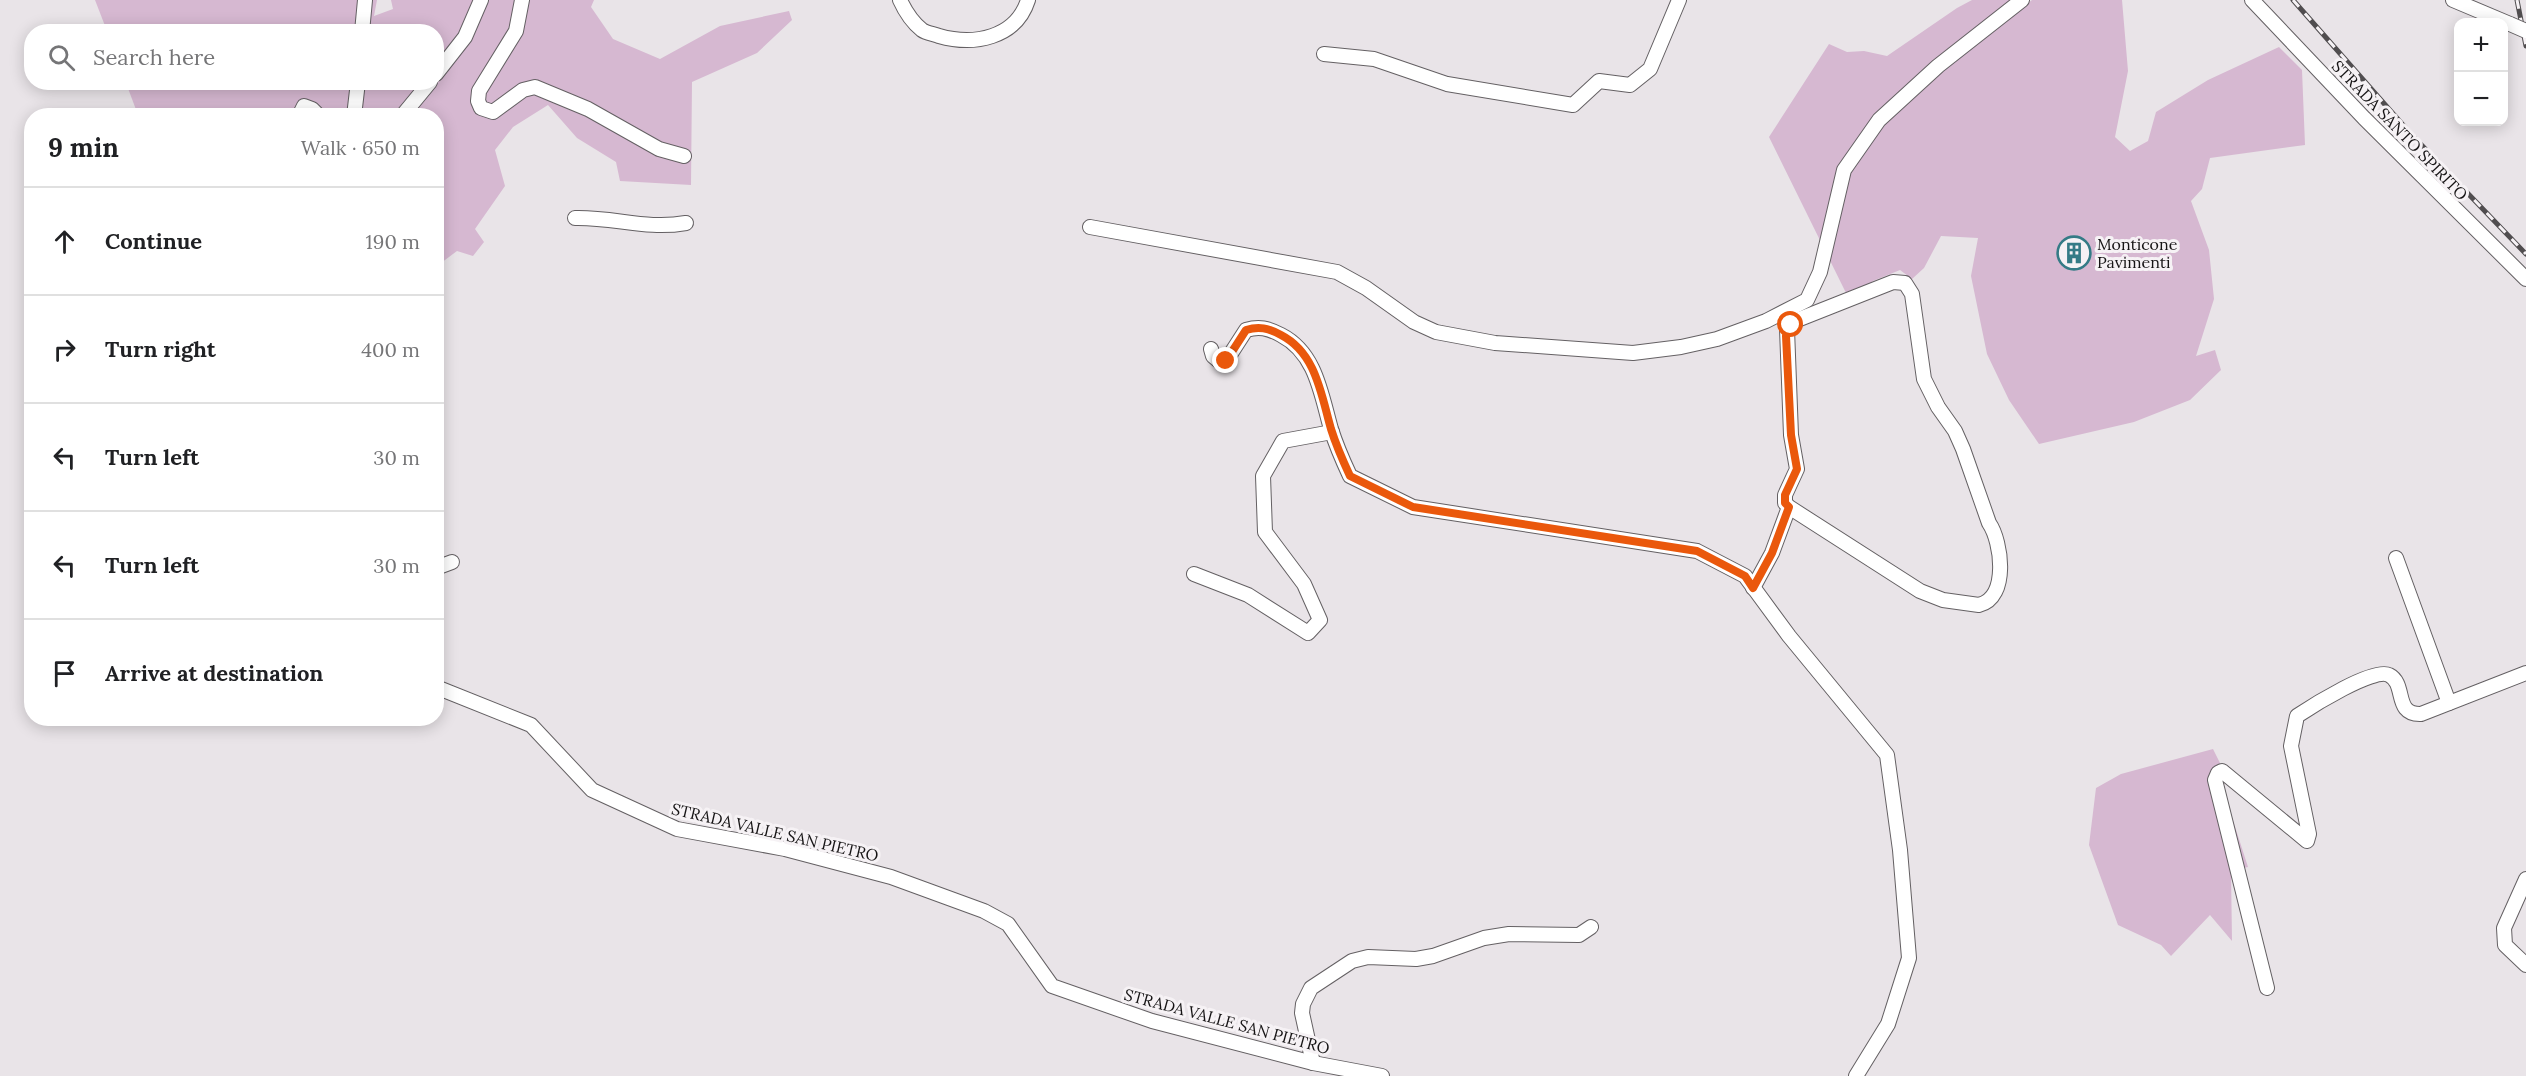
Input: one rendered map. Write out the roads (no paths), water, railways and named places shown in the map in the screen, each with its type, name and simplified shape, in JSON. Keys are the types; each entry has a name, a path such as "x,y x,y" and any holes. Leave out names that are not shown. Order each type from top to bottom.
{"street":[{"path":"363,24 365,0"},
{"path":"444,64 465,37 481,0"},
{"path":"522,0 516,31 479,92 478,101 481,108 493,112 523,90 535,87 588,109 659,149 684,156"},
{"path":"900,0 906,12 923,32 950,39 977,40 998,35 1012,27 1024,11 1028,0"},
{"path":"1324,54 1374,59 1447,84 1573,105 1599,81 1630,85 1650,69 1679,0"},
{"path":"1089,227 1337,272 1366,288 1414,322 1450,336 1495,343 1633,353 1680,347 1717,339 1768,320 1807,300 1820,272 1844,170 1879,120 1938,66 2022,0"},
{"name":"STRADA SANTO SPIRITO","path":"2253,0 2364,118 2484,240 2526,279"},
{"path":"2453,0 2486,7 2510,24 2526,31"},
{"path":"355,108 357,90"},
{"path":"409,108 423,90"},
{"path":"575,218 606,219 650,227 686,224"},
{"path":"1898,281 1908,285 1915,307 1924,379 1963,448 1989,523 1995,533 2000,563 1997,588 1990,600 1979,605 1931,596 1860,554 1789,507 1785,503 1785,495 1797,469 1791,435 1786,334 1788,326 1882,286 1898,281"},
{"path":"1768,320 1775,329 1786,334"},
{"path":"1211,350 1213,356 1219,361 1226,361 1232,354 1239,337 1246,330 1256,327 1265,328 1291,340 1305,354 1314,371 1332,432 1350,476 1413,507 1697,551 1745,576 1789,636 1887,755 1900,850 1909,958 1888,1024 1856,1076"},
{"path":"1194,574 1248,595 1308,633 1320,620 1304,584 1265,532 1263,476 1283,441 1332,432"},
{"path":"1753,588 1772,553 1789,507"},
{"path":"2396,558 2449,704"},
{"path":"444,565 452,562"},
{"path":"2267,988 2215,780 2218,773 2222,771 2307,841 2309,834 2291,746 2297,716 2335,692 2381,673 2390,675 2395,681 2406,710 2412,714 2421,714 2526,673"},
{"name":"STRADA VALLE SAN PIETRO","path":"444,690 531,725 592,790 677,829 785,849 828,860 891,877 984,911 1008,924 1052,987 1152,1021 1313,1063 1382,1076"},
{"path":"2526,879 2504,928 2505,945 2526,965"},
{"path":"1313,1063 1302,1013 1303,1004 1311,988 1352,961 1368,957 1416,959 1448,952 1484,938 1509,934 1579,935 1591,927"}],"railway":[{"path":"2293,0 2410,133 2526,254"},
{"path":"2517,0 2526,46"}],"place":[{"name":"Monticone Pavimenti","path":"2074,253"}]}
